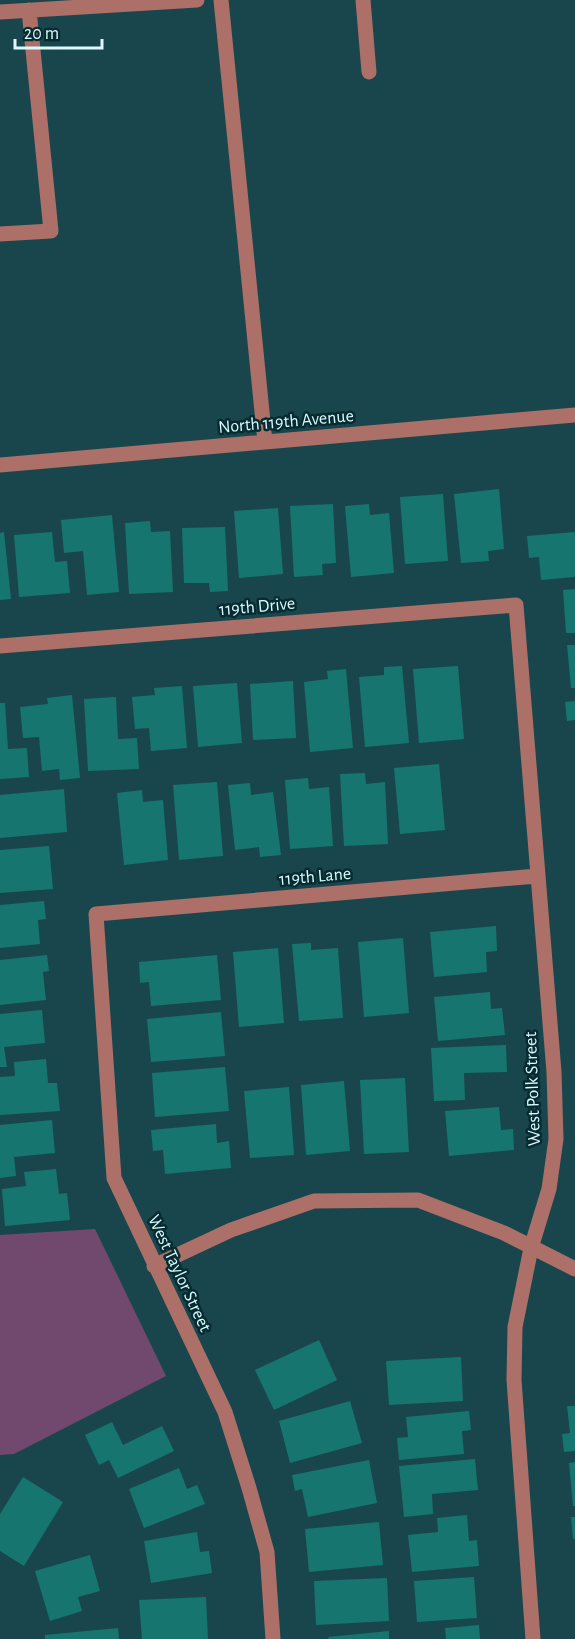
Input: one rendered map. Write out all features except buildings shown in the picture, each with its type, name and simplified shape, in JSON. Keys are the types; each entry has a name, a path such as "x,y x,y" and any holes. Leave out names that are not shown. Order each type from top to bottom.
{"street":[{"path":"0,12 87,3 197,0"},
{"path":"220,0 265,442"},
{"path":"363,0 369,72"},
{"path":"0,234 51,231 29,10"},
{"name":"North 119th Avenue","path":"0,465 575,415"},
{"name":"119th Drive","path":"0,646 516,605"},
{"name":"West Polk Street","path":"516,605 554,1072 556,1139 549,1189 531,1248 515,1327 514,1380 533,1639"},
{"name":"119th Lane","path":"96,914 537,876"},
{"name":"West Taylor Street","path":"96,914 114,1178 229,1423 267,1552 273,1639"},
{"path":"154,1266 231,1230 314,1201 418,1200 504,1233 575,1269"}],"shaded area":[{"path":"95,1229 166,1376 14,1454 0,1455 0,1235"}]}
